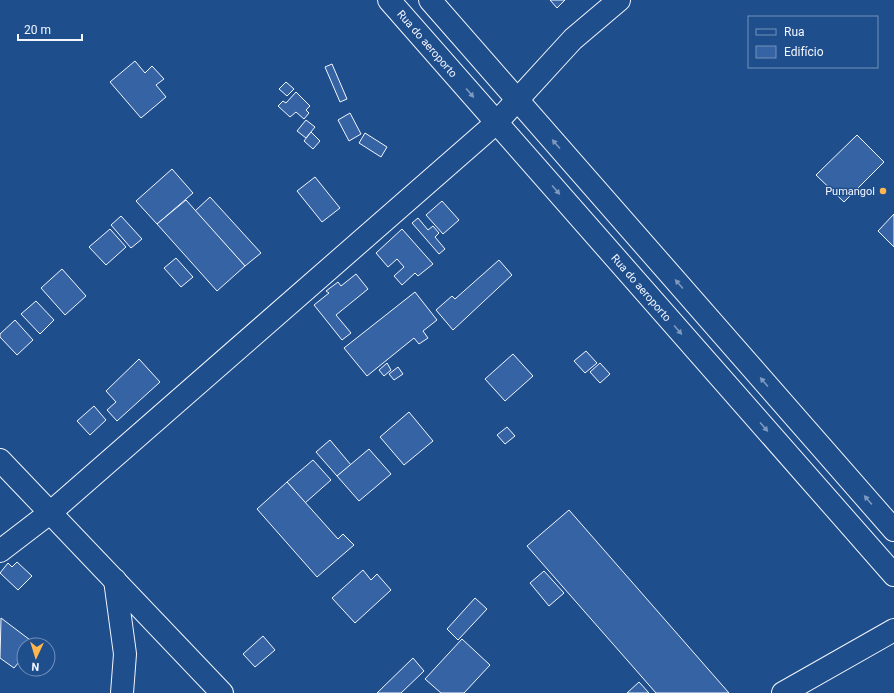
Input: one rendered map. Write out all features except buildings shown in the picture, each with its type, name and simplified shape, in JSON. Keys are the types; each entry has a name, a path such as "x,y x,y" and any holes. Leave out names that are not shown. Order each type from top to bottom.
{"main road":[{"name":"Rua do aeroporto","path":"389,0 894,575"},
{"path":"430,0 894,530"},
{"path":"0,551 51,512 496,122 572,39 619,0"},
{"path":"0,460 222,693"},
{"path":"115,580 125,654 122,693"},
{"path":"784,693 894,630"}],"place":[{"name":"Pumangol","path":"883,191"}]}
